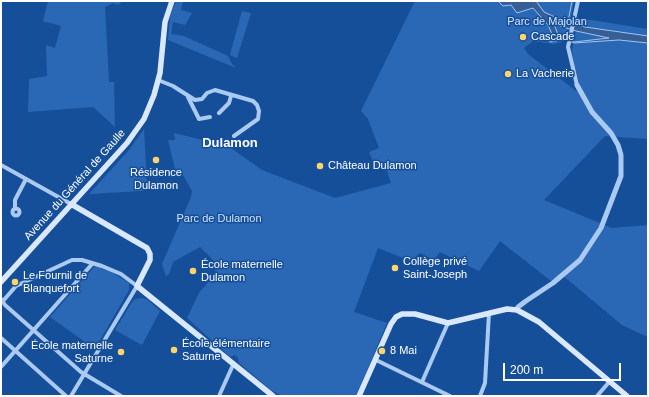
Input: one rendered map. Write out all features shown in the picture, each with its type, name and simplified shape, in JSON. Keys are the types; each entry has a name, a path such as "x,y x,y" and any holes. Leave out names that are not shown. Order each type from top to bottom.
{"main road":[{"name":"Avenue du Général de Gaulle","path":"1,282 132,137 145,116 158,80 165,22 172,1"},
{"path":"71,204 147,248 150,252 150,260 137,286 274,396"},
{"path":"359,396 391,324 396,317 402,314 415,314 448,324 489,313 507,310 517,310 539,322 627,396"}],"street":[{"path":"517,310 518,307 526,301 554,283 580,260 601,228 621,176 622,160 618,145 611,133 592,112 577,85 571,66 569,41 578,1"},
{"path":"158,80 173,86 195,100 202,99 207,93 215,90 231,96 253,101 259,110 258,119 234,136"},
{"path":"187,94 199,119 210,117"},
{"path":"219,113 229,103 231,96"},
{"path":"1,165 71,204"},
{"path":"15,209 15,200 26,179"},
{"path":"71,396 84,374 137,286 113,270 93,263 72,260 62,263 16,286 2,300 5,305 33,331 84,374 122,396"},
{"path":"1,367 93,263"},
{"path":"480,396 485,383 485,360 489,313"},
{"path":"422,382 448,324"},
{"path":"1,338 66,396"},
{"path":"376,360 450,396"},
{"path":"219,396 233,364"},
{"path":"597,396 610,381"},
{"path":"617,396 619,389"}],"green space":[{"path":"48,1 123,1 118,5 113,3 105,7 109,82 114,82 115,127 93,107 28,112 29,79 47,76 46,45 55,48 61,26 43,21"},
{"path":"176,1 183,1 181,10 192,13 185,25 173,22 171,34 184,36 228,56 236,68 168,40 170,17"},
{"path":"415,1 574,1 567,36 562,42 554,44 533,41 524,48 528,54 576,91 580,86 572,51 578,18 648,29 648,139 605,136 544,200 612,228 648,225 648,337 622,325 561,274 551,281 500,241 479,271 440,252 434,260 420,253 411,261 378,248 354,312 387,323 356,396 282,396 271,390 239,363 238,358 235,355 230,357 187,318 199,293 215,274 216,263 200,247 173,262 169,274 166,276 162,264 191,197 192,191 183,175 175,169 168,140 175,140 174,133 228,146 262,170 335,198 391,183 384,162 375,166 369,152 379,148 368,119 361,111"},
{"path":"242,11 251,13 237,58 230,55"},
{"path":"144,129 147,186 145,190 89,194 129,150"},
{"path":"95,266 110,271 129,283 129,290 95,349 50,317"},
{"path":"142,298 148,300 160,311 142,345 115,330 132,302 135,299"}],"shaded area":[{"path":"498,1 536,1 544,12 555,17 585,27 648,36 648,43 619,40 574,43 564,39 551,42 541,36 541,34 551,36 552,34 548,25 533,8 517,13 511,5 503,6","holes":["554,24 576,31 609,38 574,42 565,37 559,37"]}],"waterway":[{"path":"568,22 572,1"}],"place":[{"name":"Cascade","path":"523,37"},
{"name":"La Vacherie","path":"508,74"},
{"name":"Résidence Dulamon","path":"156,160"},
{"name":"Château Dulamon","path":"320,166"},
{"name":"Collège privé Saint-Joseph","path":"395,268"},
{"name":"École maternelle Dulamon","path":"193,271"},
{"name":"Le Fournil de Blanquefort","path":"15,282"},
{"name":"École élémentaire Saturne","path":"174,350"},
{"name":"8 Mai","path":"382,351"},
{"name":"École maternelle Saturne","path":"121,352"}],"district":[{"name":"Dulamon","path":"230,143"}],"park label":[{"name":"Parc de Majolan","path":"547,22"},
{"name":"Parc de Dulamon","path":"219,219"}]}
